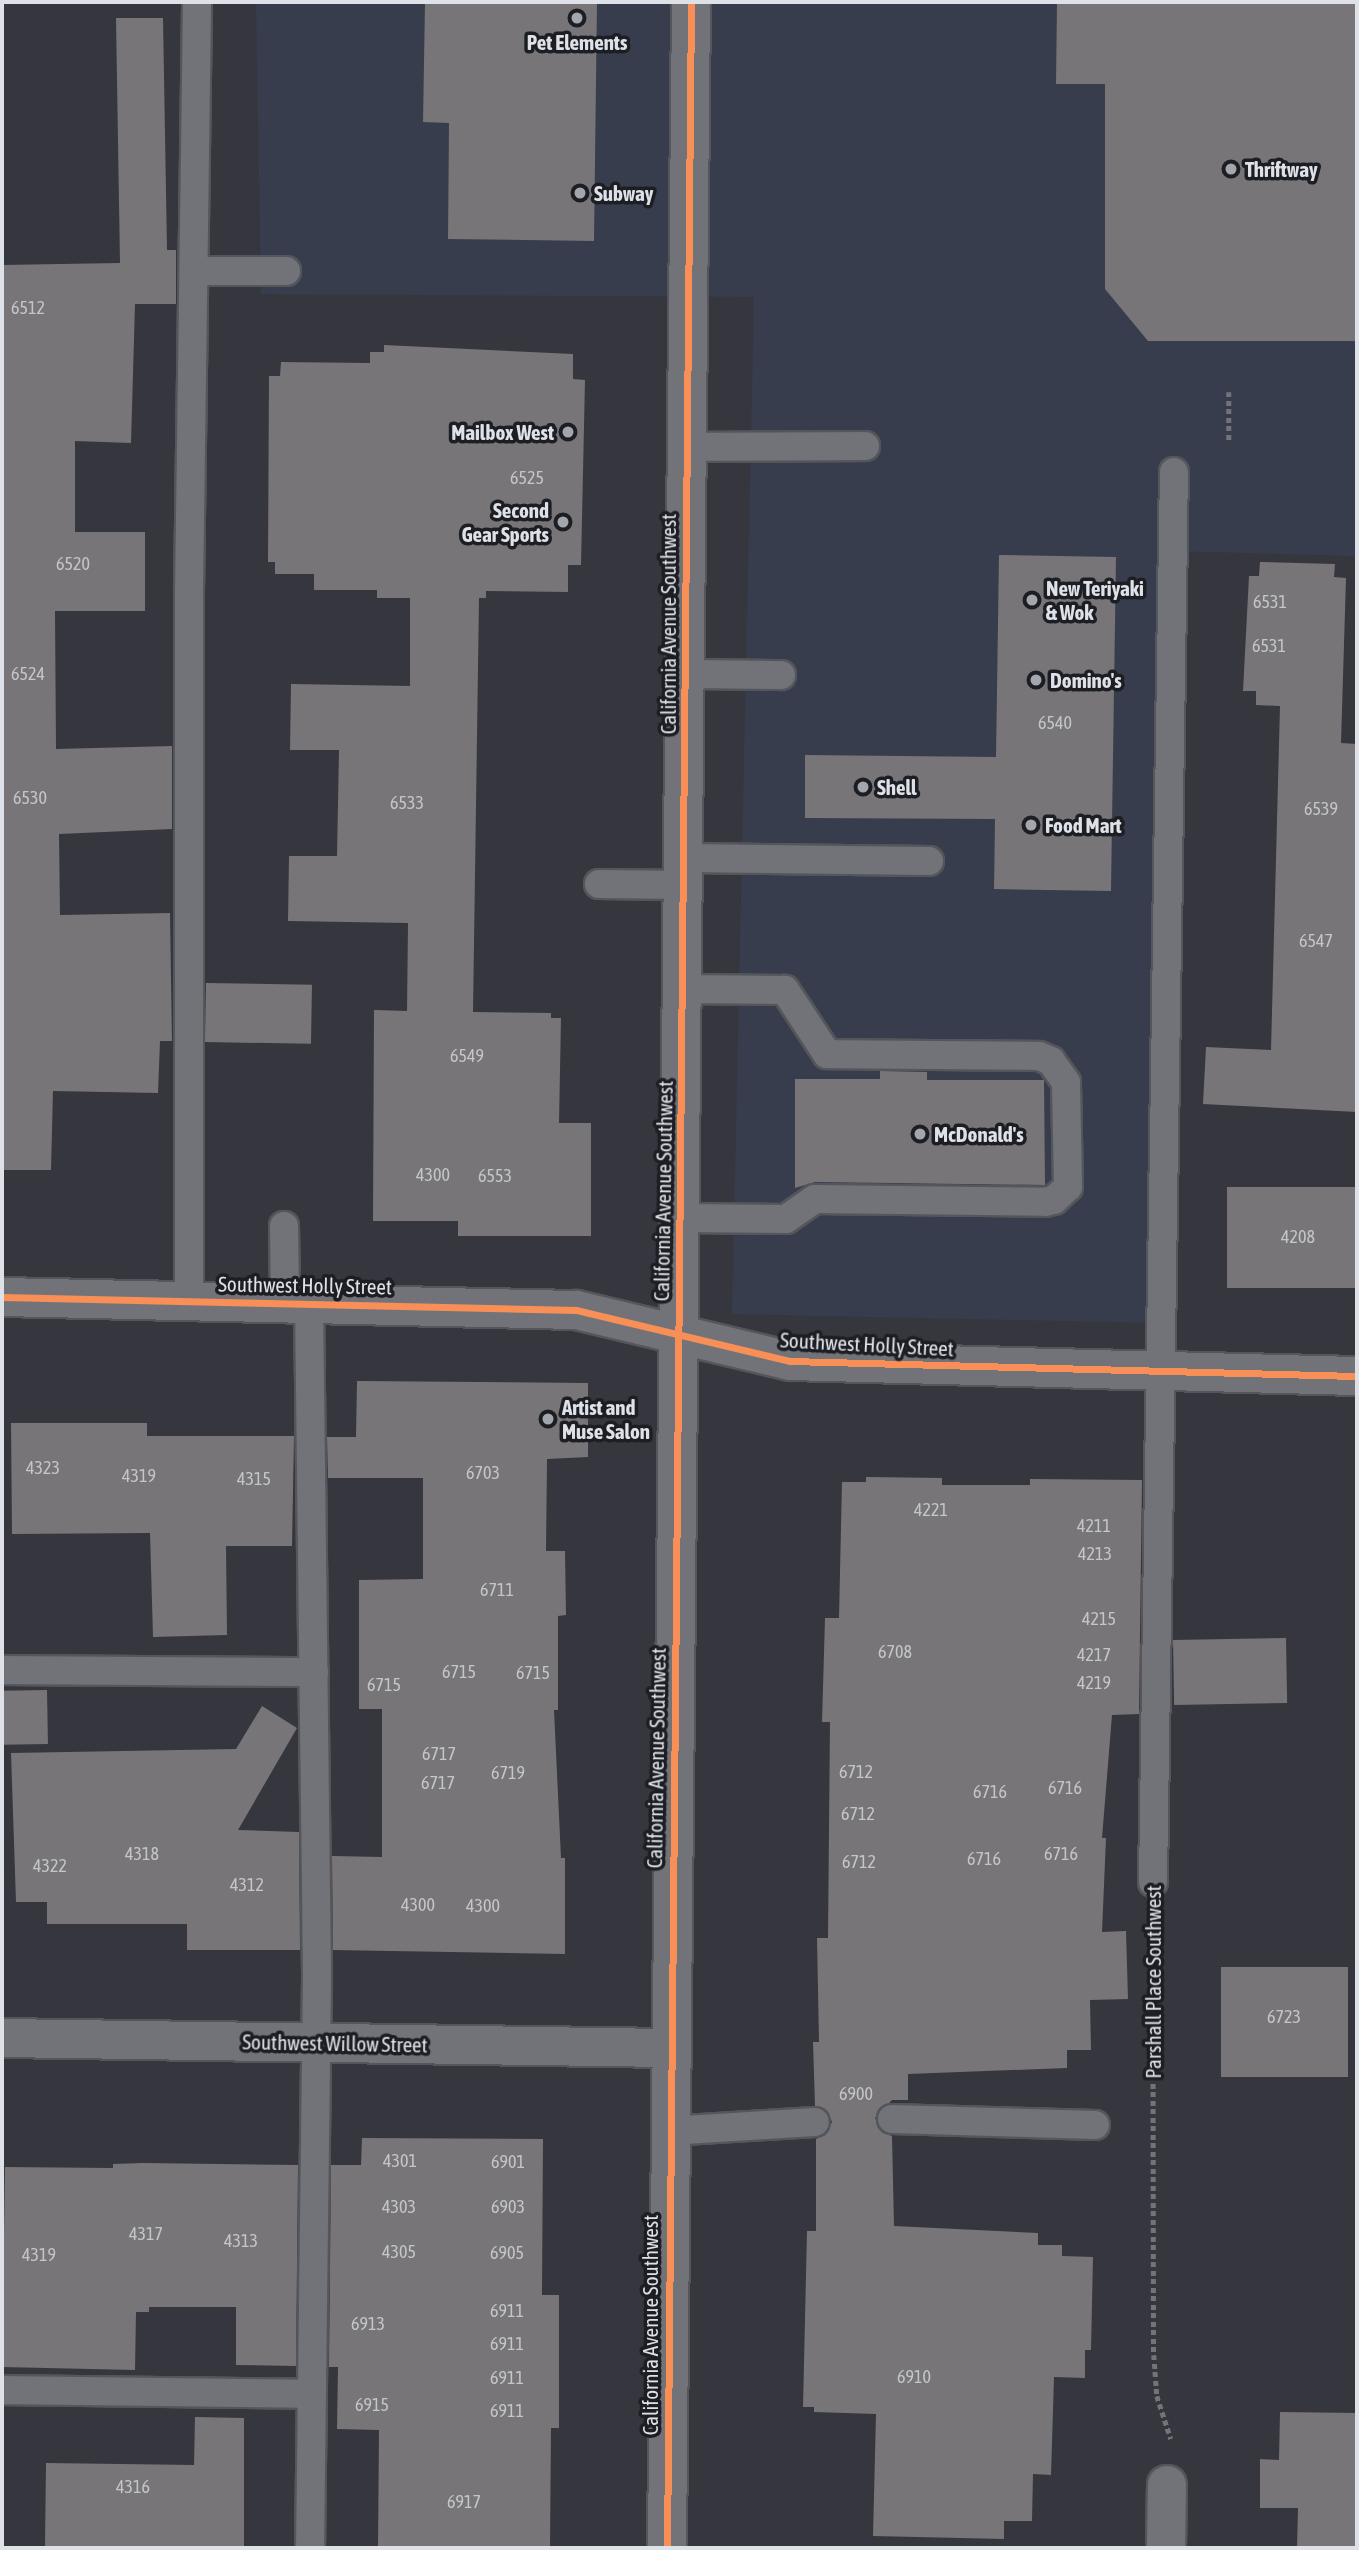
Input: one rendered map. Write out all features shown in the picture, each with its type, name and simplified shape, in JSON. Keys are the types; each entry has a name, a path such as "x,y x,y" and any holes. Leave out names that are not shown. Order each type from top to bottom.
{"main road":[{"name":"California Avenue Southwest","path":"667,2548 668,2131 681,1218 691,2"},
{"name":"Southwest Holly Street","path":"2,1297 297,1301 576,1310 790,1362 1357,1376"},
{"name":"Southwest Willow Street","path":"2,2038 669,2048"},
{"path":"1166,2548 1170,2468"}],"lane":[{"path":"189,1300 188,593 197,271 197,2"},
{"path":"197,271 286,271"},
{"path":"687,447 865,446"},
{"name":"Parshall Place Southwest","path":"1153,1882 1174,472"},
{"path":"685,674 781,675"},
{"path":"599,884 684,872 929,861"},
{"path":"681,1218 786,1219 815,1199 1045,1202 1054,1200 1068,1186 1066,1082 1051,1061 1039,1056 827,1054 785,990 683,989"},
{"path":"284,1226 297,1301 314,1672 317,2042 310,2548"},
{"path":"2,1670 314,1672"},
{"path":"892,2119 1096,2125"},
{"path":"668,2131 816,2122"},
{"path":"2,2390 313,2394"}],"path":[{"path":"1228,392 1228,440"}],"shaded area":[{"path":"256,2 1357,2 1357,556 1173,551 1164,1323 732,1314 754,297 261,294"}],"building":[{"path":"425,2 597,2 594,241 448,239 449,123 423,122"},
{"name":"Thriftway","path":"1057,2 1357,2 1357,341 1148,341 1105,289 1105,84 1056,84"},
{"path":"116,18 163,18 167,250 176,250 176,304 135,304 131,443 75,441 75,532 145,532 145,611 55,611 56,749 172,746 172,829 59,834 60,915 170,913 172,1041 160,1041 158,1093 53,1091 51,1170 2,1170 2,265 120,263"},
{"path":"384,345 573,354 573,379 585,380 581,565 568,565 568,592 486,591 486,598 479,598 473,1012 551,1013 551,1018 561,1018 559,1123 591,1123 591,1236 458,1236 458,1221 373,1221 374,1010 407,1011 408,923 288,921 289,856 337,856 339,750 290,750 291,684 410,686 410,598 377,598 377,590 314,590 314,574 275,574 275,562 268,562 269,376 280,376 281,362 370,363 370,352 384,352"},
{"path":"999,555 1116,557 1111,891 994,889 995,819 805,818 805,755 996,757"},
{"path":"1260,562 1335,564 1334,577 1346,578 1341,743 1357,744 1357,1112 1203,1104 1206,1047 1271,1050 1280,706 1256,705 1256,691 1243,691 1249,576 1259,576"},
{"path":"206,983 312,985 311,1044 205,1042"},
{"name":"McDonald's","path":"880,1071 927,1072 927,1080 1044,1080 1045,1185 815,1182 795,1188 795,1079 880,1079"},
{"path":"1227,1187 1357,1187 1357,1288 1227,1288"},
{"path":"357,1381 588,1383 588,1457 547,1459 546,1551 565,1551 566,1615 558,1616 558,1710 554,1710 561,1858 565,1858 565,1954 333,1950 332,1856 382,1857 382,1709 359,1709 359,1580 423,1579 423,1478 328,1478 327,1437 356,1437"},
{"path":"11,1423 147,1423 147,1436 294,1436 292,1546 226,1546 227,1635 153,1637 150,1533 12,1534"},
{"path":"866,1477 942,1478 942,1485 1030,1485 1030,1479 1142,1480 1139,1714 1112,1715 1102,1838 1106,1838 1102,1932 1126,1931 1128,1999 1090,2000 1091,2050 1067,2050 1067,2068 908,2074 908,2100 892,2100 875,2118 883,2133 892,2136 894,2226 1038,2233 1038,2245 1062,2245 1062,2256 1093,2257 1091,2350 1085,2350 1085,2378 1054,2377 1051,2475 1033,2474 1032,2521 1004,2521 1004,2539 873,2536 876,2414 814,2412 814,2407 803,2407 807,2231 816,2231 816,2139 825,2135 832,2122 828,2112 815,2106 813,2042 819,2042 817,1938 828,1938 830,1722 822,1722 825,1618 839,1618 842,1482 866,1482"},
{"path":"1286,1638 1287,1703 1174,1705 1173,1640"},
{"path":"47,1690 48,1744 3,1745 2,1691"},
{"path":"262,1706 297,1728 238,1830 299,1832 300,1950 187,1950 187,1924 47,1924 47,1902 16,1902 11,1753 236,1749"},
{"path":"1221,1967 1348,1967 1348,2077 1221,2077"},
{"path":"362,2138 543,2139 542,2295 559,2295 559,2428 551,2428 550,2548 378,2548 379,2430 337,2429 338,2367 329,2367 331,2165 361,2165"},
{"path":"113,2164 298,2165 296,2366 236,2365 236,2307 149,2307 149,2312 136,2312 135,2370 2,2367 5,2167 113,2168"},
{"path":"1280,2412 1357,2413 1357,2548 1297,2548 1298,2508 1260,2508 1260,2459 1279,2460"},
{"path":"195,2417 244,2418 244,2548 45,2548 46,2463 194,2465"}],"cycle path":[{"path":"667,2548 691,2"},
{"path":"2,1297 576,1310 790,1361 1357,1376"}],"place":[{"name":"Pet Elements","path":"577,18"},
{"name":"Thriftway","path":"1231,169"},
{"name":"Subway","path":"580,193"},
{"name":"Mailbox West","path":"568,432"},
{"name":"Second Gear Sports","path":"563,522"},
{"name":"New Teriyaki & Wok","path":"1032,600"},
{"name":"Domino's","path":"1036,680"},
{"name":"Shell","path":"863,787"},
{"name":"Food Mart","path":"1031,825"},
{"name":"McDonald's","path":"920,1134"},
{"name":"Artist and Muse Salon","path":"548,1419"}]}
